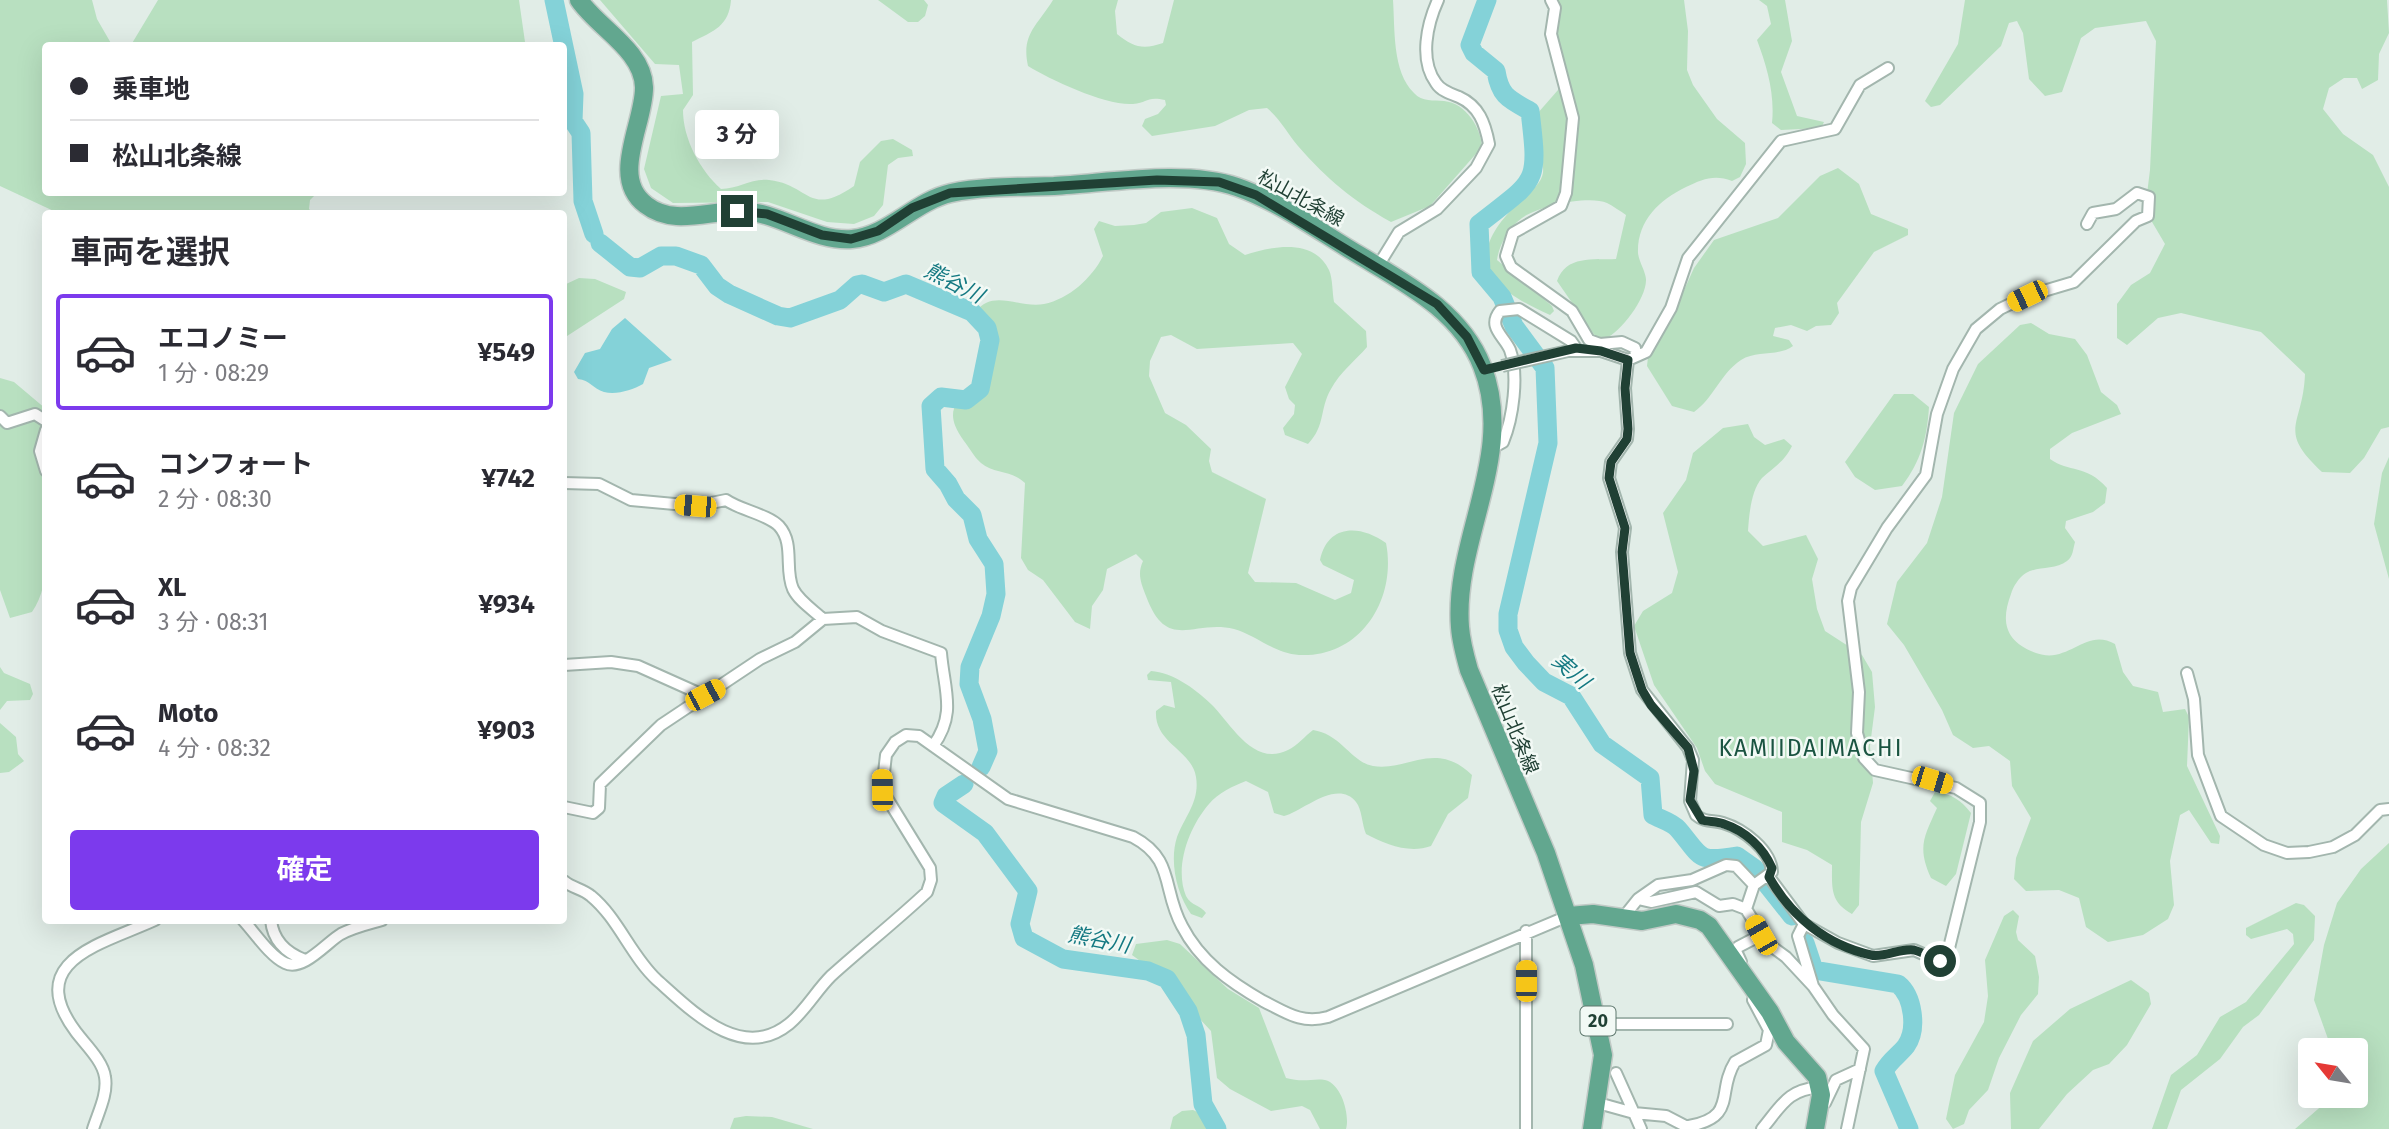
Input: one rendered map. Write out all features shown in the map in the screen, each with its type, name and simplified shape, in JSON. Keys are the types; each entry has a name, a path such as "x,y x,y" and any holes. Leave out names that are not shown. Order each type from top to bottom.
{"main road":[{"name":"松山北条線","path":"579,0 628,51 643,75 644,101 629,173 632,185 643,204 666,215 752,212 782,218 822,235 851,239 878,231 912,208 950,193 1188,179 1219,182 1256,195 1378,267 1437,304 1467,337 1484,370 1491,396 1492,448 1462,583 1459,625 1469,670 1546,853 1584,965 1603,1055 1598,1103 1592,1129"},
{"path":"1568,916 1592,914 1642,921 1676,914 1700,920 1737,965 1786,1042 1816,1077 1820,1087 1815,1129"}],"street":[{"path":"1378,267 1399,232 1437,209 1476,168 1489,144 1482,118 1475,107 1436,85 1431,72 1426,44 1438,0"},
{"path":"1551,0 1555,8 1551,34 1573,118 1566,193 1561,206 1513,233 1506,256 1511,267 1573,311 1590,340 1600,344 1622,342 1635,348 1625,388 1627,439 1611,462 1609,478 1625,528 1622,552 1630,653 1642,690 1651,705 1688,748 1694,771 1690,800 1696,816 1710,822 1722,823 1753,841 1766,854 1772,868 1746,909"},
{"path":"1484,370 1572,349 1601,351 1632,358 1646,352 1671,308 1688,258 1781,141 1835,129 1860,85 1888,68"},
{"path":"1622,919 1638,899 1658,885 1692,880 1726,865 1736,866 1762,881 1801,927 1873,956 1914,950 1940,961 1949,948 1980,822 1980,803 1944,784 1903,778 1875,770 1864,758 1857,733 1859,692 1848,601 1851,588 1887,528 1926,475 1941,403 1953,369 1976,329 2000,310 2018,301 2074,282 2136,221 2148,216 2149,197 2137,193 2116,209 2093,214 2087,224"},
{"path":"1492,448 1503,442 1512,403 1510,350 1494,321 1500,311 1512,308 1530,314 1572,341 1572,349"},
{"path":"0,416 7,423 35,414 42,418"},
{"path":"567,483 599,484 631,500 695,506 726,500 738,509 778,525 787,543 792,586 798,597 823,620"},
{"path":"567,808 593,813 598,808 600,785 661,725 760,659 796,642 823,620 857,617 881,631 941,653 949,706 947,722 933,746"},
{"path":"567,665 611,662 638,666 705,695"},
{"path":"2187,673 2194,699 2198,755 2221,816 2264,845 2287,853 2309,852 2333,846 2355,835 2380,810 2389,809"},
{"path":"567,884 593,897 655,978 705,1020 740,1038 757,1038 773,1032 788,1024 830,977 927,892 932,880 930,869 882,790 886,755 895,742 906,735 919,736 1008,799 1133,837 1147,845 1162,861 1182,927 1205,959 1248,992 1299,1020 1313,1021 1338,1013 1526,931 1568,916"},
{"path":"1638,899 1651,902 1696,892 1720,906 1733,904 1746,909 1761,935 1813,986 1833,1015 1864,1049 1847,1129"},
{"path":"93,1129 106,1090 105,1075 63,1014 57,988 60,976 73,958 146,924"},
{"path":"247,924 286,964 305,960 340,934 370,924"},
{"path":"271,924 272,935 290,954 305,960"},
{"path":"1801,927 1813,986"},
{"path":"1526,931 1526,1129"},
{"path":"1737,965 1742,963 1736,951 1738,947 1761,935"},
{"path":"1598,1103 1666,1116 1690,1128 1713,1119 1721,1112 1735,1062 1766,1045 1769,1039 1769,1030 1748,989 1748,981"},
{"path":"1598,1024 1727,1024"},
{"path":"1819,1108 1826,1102 1836,1080 1860,1069"},
{"path":"1616,1073 1641,1129"},
{"path":"1762,1129 1791,1094 1799,1089 1820,1087"}],"green space":[{"path":"0,0 92,0 97,19 110,42 42,42 42,196 314,196 310,200 310,210 52,210 0,186"},
{"path":"158,0 519,0 524,42 133,42"},
{"path":"600,0 731,0 724,22 692,42 693,95 683,110 689,143 706,173 721,189 769,180 793,187 817,199 827,199 854,186 860,162 881,141 893,139 912,150 913,156 898,158 888,165 883,205 874,216 854,224 827,222 768,202 673,203 651,188 644,169 661,96 683,94 679,65 655,64"},
{"path":"878,0 924,0 928,5 925,16 918,22 908,22"},
{"path":"1053,0 1118,0 1115,11 1117,34 1128,42 1144,47 1163,43 1174,0 1393,0 1398,62 1407,84 1421,98 1452,103 1465,111 1479,132 1482,147 1430,206 1391,222 1364,206 1330,179 1267,108 1249,110 1215,126 1152,136 1142,126 1145,119 1158,114 1166,105 1165,100 1150,99 1133,104 1108,101 1064,85 1028,66 1026,55 1029,38"},
{"path":"1555,0 1684,0 1688,31 1687,70 1693,85 1717,119 1745,143 1746,164 1740,177 1732,181 1709,178 1676,192 1659,205 1646,221 1641,231 1638,253 1646,279 1645,287 1638,304 1625,322 1605,339 1595,336 1557,281 1561,273 1574,263 1616,259 1626,215 1607,203 1576,201 1540,209 1517,222 1505,237 1497,260 1552,306 1554,311 1550,315 1510,293 1497,282 1489,269 1487,255 1491,239 1501,222 1537,185 1543,173 1537,114 1558,90 1562,63 1555,34"},
{"path":"1759,0 1785,0 1792,41 1781,72 1797,116 1824,122 1821,128 1781,130 1772,123 1769,81 1757,40 1771,24 1767,6"},
{"path":"1965,0 2387,0 2389,33 2379,54 2378,80 2362,89 2357,78 2344,78 2329,88 2323,109 2343,134 2373,155 2389,187 2389,427 2381,429 2364,458 2350,473 2322,472 2300,446 2296,427 2305,374 2261,332 2181,313 2158,318 2127,345 2117,338 2117,304 2131,285 2150,273 2165,244 2145,210 2150,170 2156,41 2146,21 2095,28 2081,38 2062,92 2045,96 2029,79 2023,33 2017,21 2009,23 2001,46 1940,105 1931,107 1925,101 1958,44"},
{"path":"1838,168 1859,184 1871,214 1908,229 1908,235 1874,252 1837,303 1839,313 1831,325 1816,326 1807,331 1791,325 1775,328 1773,336 1789,340 1793,346 1741,360 1694,412 1672,406 1647,366 1648,357 1676,308 1694,268 1714,240 1778,218 1820,176"},
{"path":"1192,208 1217,218 1229,244 1245,255 1279,247 1292,247 1313,253 1329,270 1334,302 1366,331 1367,347 1335,383 1327,397 1318,430 1308,444 1285,435 1283,428 1294,414 1295,405 1289,399 1285,387 1302,354 1293,343 1197,349 1171,335 1161,337 1150,361 1149,376 1165,413 1186,425 1211,449 1209,461 1212,472 1266,499 1248,573 1255,582 1296,583 1335,600 1351,593 1354,580 1323,565 1320,560 1330,539 1347,531 1356,531 1386,543 1386,585 1380,604 1370,621 1357,636 1340,647 1321,653 1290,654 1234,629 1172,629 1163,624 1154,613 1141,583 1143,561 1136,554 1107,569 1103,590 1092,606 1090,629 1075,622 1043,580 1028,570 1021,558 1025,483 981,463 955,426 955,406 984,372 989,359 988,341 976,312 983,305 998,300 1044,304 1071,292 1086,280 1103,256 1094,229 1099,221 1115,226 1134,225 1146,223 1161,212"},
{"path":"579,278 595,279 626,292 624,299 567,336 567,284"},
{"path":"2031,323 2049,334 2075,339 2087,355 2101,392 2117,405 2121,414 2072,433 2050,449 2050,459 2099,480 2107,488 2105,503 2093,512 2066,521 2065,528 2075,542 2069,559 2057,566 2031,571 2019,580 2013,588 2008,604 2008,630 2018,643 2026,648 2048,655 2068,651 2095,640 2115,644 2123,672 2133,686 2158,692 2163,712 2185,709 2189,717 2187,766 2220,836 2219,844 2211,843 2189,810 2180,815 2170,861 2174,905 2168,919 2143,935 2108,942 2086,927 2079,898 2059,890 2026,891 2014,879 2016,858 2031,818 2012,786 2010,761 1989,746 1973,748 1953,735 1942,710 1904,645 1887,624 1897,582 1927,543 1942,497 1954,413 1978,364 2020,325"},
{"path":"0,378 14,382 42,406 42,591 32,612 10,618 0,590"},
{"path":"1894,394 1913,394 1929,407 1927,429 1922,449 1902,486 1875,490 1855,477 1845,462"},
{"path":"1748,424 1754,437 1765,445 1784,439 1792,446 1782,460 1758,483 1751,503 1748,531 1763,546 1806,535 1818,559 1812,579 1817,609 1825,631 1862,655 1872,672 1875,707 1870,746 1873,783 1861,822 1859,905 1852,914 1836,899 1832,865 1807,850 1782,842 1782,812 1715,784 1705,771 1697,748 1654,685 1634,626 1643,611 1672,593 1678,572 1663,513 1686,480 1693,453 1723,428"},
{"path":"2389,457 2389,579 2374,524 2382,473"},
{"path":"0,667 4,673 30,684 33,694 30,700 7,701 0,710"},
{"path":"1151,671 1175,678 1190,687 1211,704 1244,740 1264,753 1275,754 1288,750 1313,730 1331,737 1358,759 1373,766 1385,767 1421,759 1446,759 1472,775 1468,798 1448,814 1431,846 1414,849 1389,844 1366,834 1358,805 1348,796 1339,793 1320,798 1284,816 1274,813 1268,792 1246,781 1241,783 1213,800 1195,824 1185,848 1182,873 1186,896 1206,913 1202,918 1191,914 1178,887 1174,857 1177,837 1196,794 1196,777 1188,760 1167,739 1157,722 1156,711 1164,705 1175,708 1171,682 1148,680 1147,675"},
{"path":"0,723 16,737 18,754 24,761 9,772 0,773"},
{"path":"1935,792 1956,798 1971,813 1956,874 1946,886 1931,878 1923,850 1937,808 1930,801"},
{"path":"2389,843 2389,1129 2295,1129 2319,1108 2368,1108 2368,1038 2328,1038 2314,1000 2324,945 2337,903 2361,869"},
{"path":"2296,903 2304,905 2315,916 2314,940 2259,1015 2243,1027 2220,1059 2181,1090 2167,1129 2152,1129 2171,1075 2197,1055 2220,1017 2246,1002 2294,944 2293,934 2287,929 2251,939 2246,935 2246,928"},
{"path":"2013,910 2019,916 2016,932 2018,940 2035,956 2039,977 2038,994 2021,1015 1999,1058 1988,1090 1969,1110 1964,1124 1953,1129 1946,1119 1955,1075 1984,1022 1988,996 1985,960 2004,916"},
{"path":"1167,940 1180,944 1228,989 1259,1008 1286,1078 1325,1080 1336,1088 1346,1109 1346,1129 1320,1129 1310,1110 1302,1106 1271,1111 1230,1089 1217,1078 1211,1031 1158,974 1132,955 1136,944"},
{"path":"2131,980 2149,993 2151,1004 2127,1045 2109,1064 2093,1070 2067,1094 2039,1129 2011,1129 2010,1093 2033,1041 2070,1009"},
{"path":"1193,1110 1206,1116 1214,1129 1170,1129 1173,1117 1182,1111"},
{"path":"772,1117 813,1129 730,1129 734,1118"}],"water":[{"path":"625,318 672,360 649,368 643,384 624,391 604,392 578,379 574,372 585,353 600,349 612,329"}],"waterway":[{"name":"熊谷川","path":"554,0 563,42"},
{"name":"実川","path":"1487,0 1470,45 1474,53 1496,71 1506,96 1530,111 1534,154 1530,178 1523,188 1479,224 1481,272 1502,297 1514,326 1545,368 1548,443 1508,614 1508,630 1514,647 1526,663 1544,682 1571,696 1602,744 1650,778 1653,815 1675,827 1701,856 1714,859 1737,856 1754,868 1792,916"},
{"name":"熊谷川","path":"567,61 574,94 573,121 581,133 583,201 594,234"},
{"name":"熊谷川","path":"600,243 630,267 640,268 661,256 676,256 701,265 717,286 729,294 778,316 790,318 840,300 857,285 862,284 884,292 906,284 972,312 987,328 990,340 980,389 966,400 941,397 931,406 935,469 956,499 972,515 978,539 994,564 996,594 991,616 970,667 969,684 982,719 988,751 981,767"},
{"name":"熊谷川","path":"964,784 946,796 943,803 985,833 1028,891 1020,924 1024,938 1063,959 1148,971 1167,979 1188,1011 1196,1035 1203,1104 1217,1129"},
{"name":"実川","path":"1805,943 1814,970 1898,984 1907,996 1913,1022 1910,1039 1884,1071 1909,1129"}],"district":[{"name":"KAMIIDAIMACHI","path":"1811,748"}],"route":[{"path":"737,211 767,214 822,235 851,239 878,231 912,208 950,193 1157,180 1219,182 1256,195 1437,304 1467,337 1484,370 1576,348 1601,351 1628,360 1625,388 1627,439 1611,462 1609,478 1613,499 1622,515 1625,528 1622,552 1628,600 1630,653 1642,690 1651,705 1688,748 1693,760 1690,800 1696,816 1702,820 1722,823 1753,841 1766,854 1772,868 1769,877 1804,924 1839,943 1873,956 1914,950 1940,961"}]}
